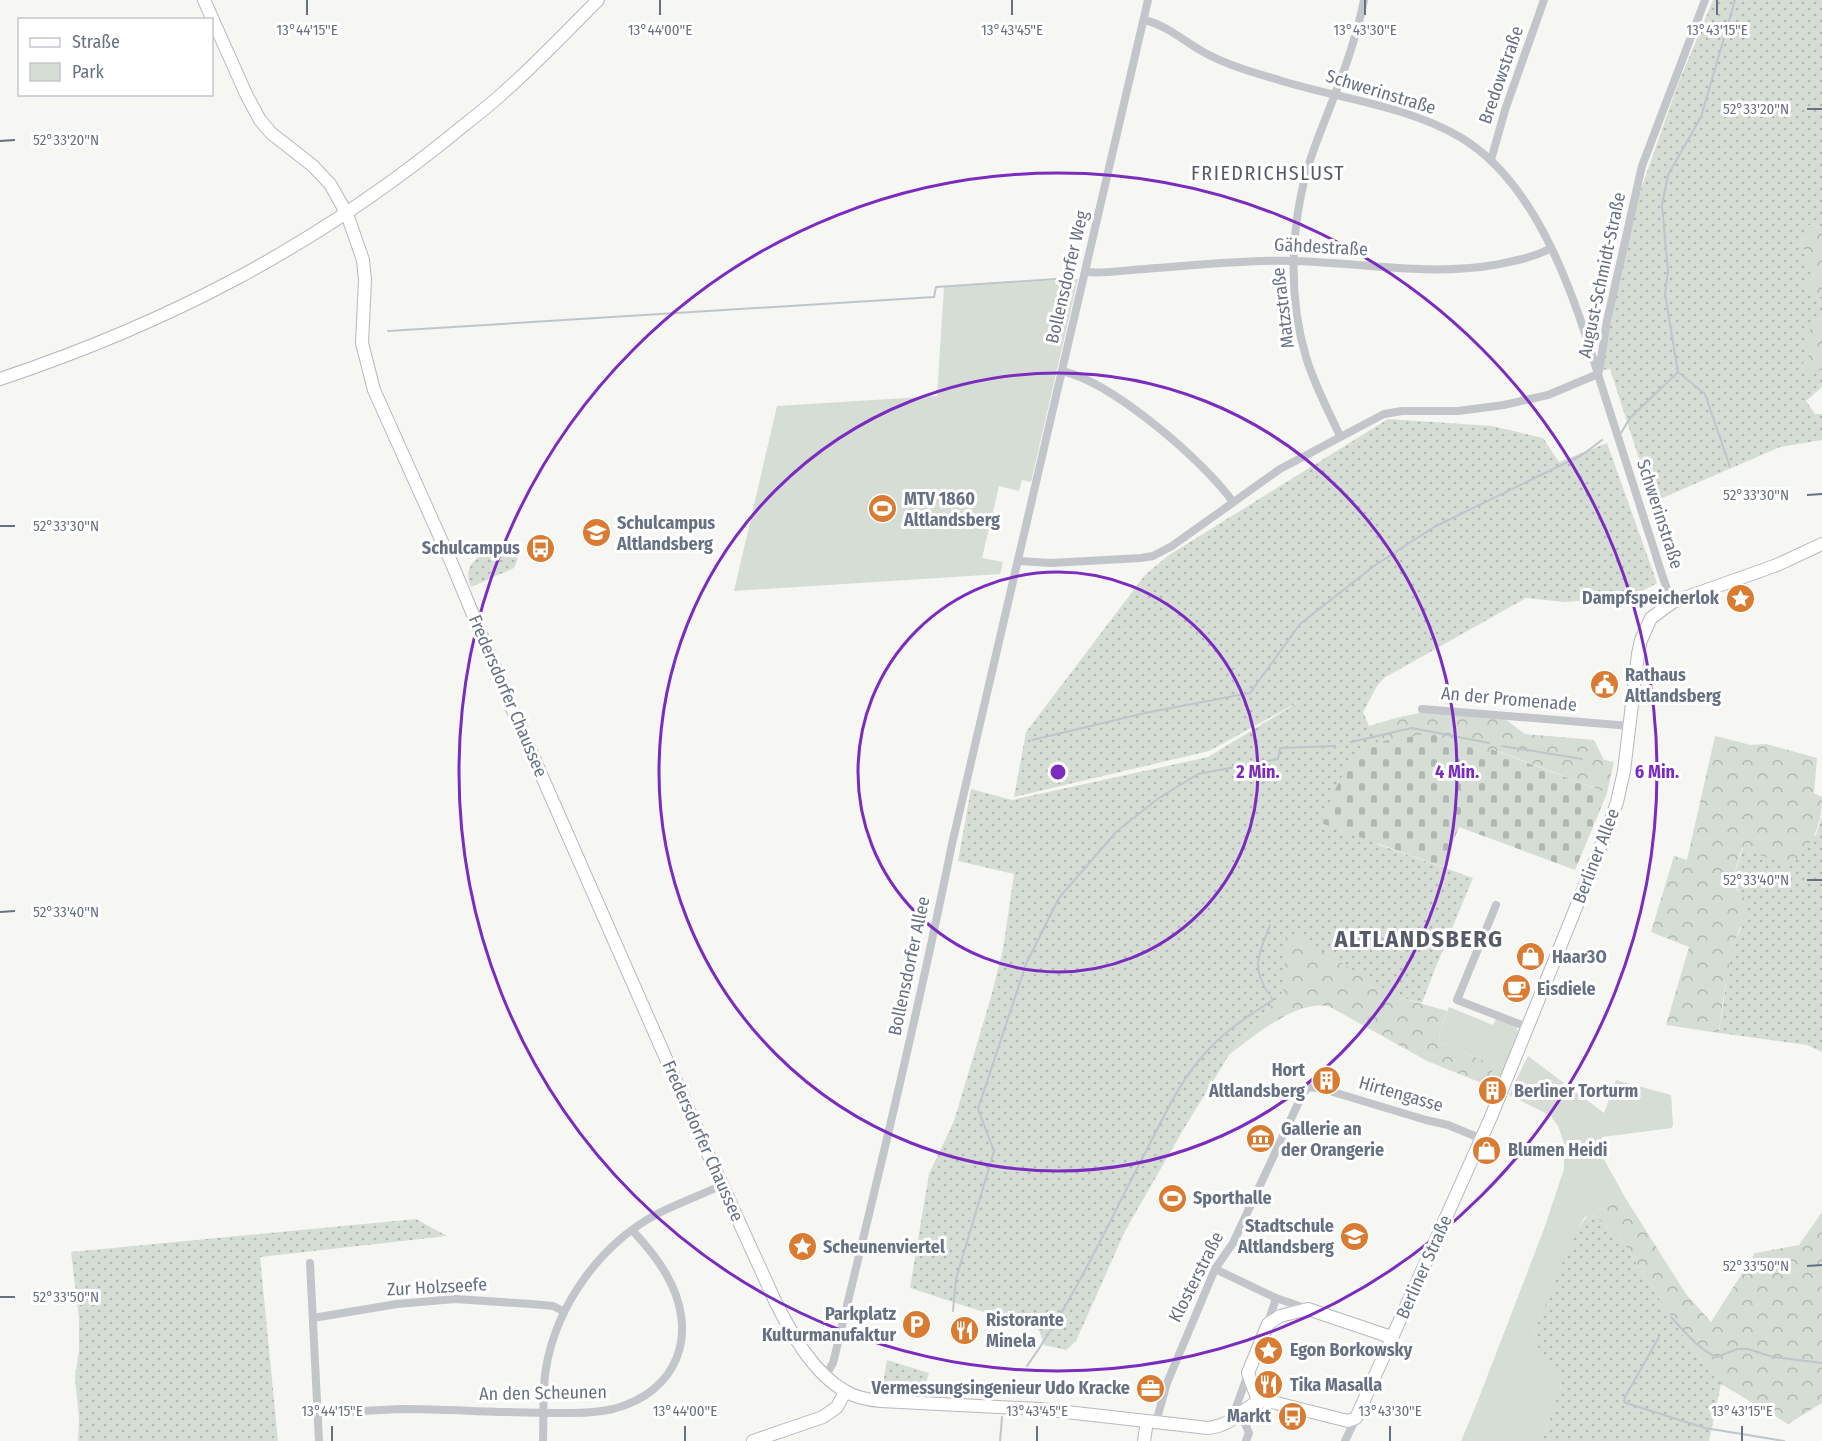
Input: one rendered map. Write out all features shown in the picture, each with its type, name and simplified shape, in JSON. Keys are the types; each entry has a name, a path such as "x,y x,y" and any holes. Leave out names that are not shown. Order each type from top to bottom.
{"main road":[{"name":"Fredersdorfer Chaussee","path":"204,0 212,18"},
{"path":"0,379 53,361 180,309 250,272 347,214 425,157 504,93 598,0"},
{"name":"Fredersdorfer Chaussee","path":"213,20 260,120 271,133 313,166 330,184 347,214 363,260 365,280 362,344 372,385 722,1185 789,1327 804,1350 845,1392"},
{"name":"Berliner Allee","path":"1502,1092 1614,810 1624,771 1638,654 1641,640 1652,618 1673,602 1777,565 1822,544"},
{"name":"Berliner Straße","path":"1356,1418 1502,1092"},
{"path":"1258,1401 1248,1373 1268,1324 1280,1316 1308,1309 1391,1337"},
{"path":"753,1441 823,1417 837,1407 845,1392 857,1397 881,1401 1022,1408 1209,1428 1230,1422 1258,1401 1268,1401 1348,1421 1356,1418"},
{"path":"1144,1441 1151,1422"}],"street":[{"name":"Bollensdorfer Weg","path":"1019,561 1148,0"},
{"name":"Matzstraße","path":"1340,436 1306,357 1297,311 1294,260 1296,225 1303,188 1315,147 1337,95 1364,0"},
{"name":"Bredowstraße","path":"1491,160 1505,110 1544,0"},
{"name":"August-Schmidt-Straße","path":"1019,561 1051,563 1153,556 1172,546 1280,469 1340,436 1391,412 1458,411 1504,405 1548,394 1598,374 1607,321 1642,166 1705,0"},
{"name":"Schwerinstraße","path":"1144,20 1156,23 1208,55 1242,68 1430,123 1460,138 1491,160 1526,205 1551,248 1582,320 1673,602"},
{"name":"Gähdestraße","path":"1086,272 1294,260 1395,269 1447,270 1514,261 1538,255 1551,248"},
{"path":"1062,371 1082,376 1157,427 1212,476 1233,502"},
{"name":"Bollensdorfer Allee","path":"826,1375 833,1363 876,1187 933,942 952,844 1019,561"},
{"name":"An der Promenade","path":"1422,709 1630,726"},
{"path":"1496,905 1457,1000 1527,1027"},
{"name":"Hirtengasse","path":"1309,1088 1324,1089 1448,1125 1482,1139"},
{"name":"Klosterstraße","path":"1151,1422 1215,1269 1230,1248 1303,1093 1309,1088"},
{"path":"543,1441 546,1366 563,1311 588,1273 633,1231 659,1214 722,1185"},
{"name":"An den Scheunen","path":"318,1413 402,1409 598,1411 622,1406 654,1390 666,1378 674,1365 681,1343 682,1327 672,1285 660,1264 633,1231"},
{"path":"310,1263 319,1441"},
{"path":"1215,1269 1276,1298 1308,1309"},
{"path":"1268,1324 1276,1298"},
{"name":"Zur Holzseefe","path":"313,1318 397,1304 455,1299 553,1306 563,1311"},
{"path":"1230,1422 1248,1373"},
{"path":"1241,1414 1249,1432 1246,1441"},
{"name":"Berliner Straße","path":"1345,1441 1356,1418"}],"green space":[{"path":"1713,0 1822,0 1822,227 1806,225 1808,236 1800,242 1806,254 1806,261 1813,271 1815,295 1822,297 1822,318 1812,326 1818,371 1822,370 1822,387 1806,401 1815,414 1822,414 1822,440 1780,447 1653,502 1610,369 1601,370 1634,209 1678,84"},
{"path":"1806,225 1822,227 1822,297 1805,292 1804,286 1814,278 1813,271 1805,261 1806,254 1800,242 1808,236 1804,232"},
{"path":"1078,279 1031,482 1022,480 1019,491 999,486 982,558 1003,562 1000,574 734,591 777,406 937,396 944,287"},
{"path":"1822,318 1822,370 1806,374 1800,367 1809,355 1803,342 1812,326"},
{"path":"1388,419 1492,426 1543,438 1559,462 1607,443 1657,583 1633,596 1565,602 1526,598 1384,678 1377,686 1363,712 1380,743 1358,752 1377,844 1473,878 1422,1003 1398,997 1283,992 1229,1055 1183,1130 1125,1231 1076,1341 1066,1350 1044,1345 1039,1330 910,1288 929,1174 954,1121 991,997 1003,949 1014,874 958,861 971,789 1012,800 1208,757 1302,700 1209,751 1014,797 1026,732 1145,575 1169,555"},
{"path":"490,551 508,553 518,558 514,568 471,587 468,574 471,565"},
{"path":"1424,712 1505,719 1525,734 1594,740 1604,760 1614,762 1607,793 1506,754 1491,749 1489,754 1435,735 1422,735 1380,743 1369,726"},
{"path":"1435,735 1489,754 1491,749 1607,793 1575,870 1459,827 1443,867 1321,823 1343,775 1359,752 1380,742"},
{"path":"1715,736 1751,745 1766,744 1817,758 1814,793 1822,797 1822,807 1815,834 1806,849 1792,864 1783,864 1742,848 1732,881 1733,886 1746,900 1746,907 1728,970 1719,1033 1666,1025 1689,947 1651,932 1674,856 1687,860"},
{"path":"1822,816 1822,1052 1807,1045 1719,1033 1728,968 1733,946 1741,928 1739,891 1733,886 1732,881 1743,848 1758,853 1816,835"},
{"path":"1286,930 1398,997 1447,1011 1440,1030 1439,1042 1494,1065 1489,1086 1427,1061 1332,1008 1320,1006 1306,1007 1278,1020 1229,1055 1283,992"},
{"path":"1449,1007 1493,1025 1496,1019 1516,1027 1518,1031 1497,1090 1489,1086 1494,1065 1439,1042 1440,1030"},
{"path":"1528,1056 1604,1113 1616,1080 1671,1095 1673,1124 1672,1128 1602,1137 1601,1154 1626,1199 1584,1218 1566,1254 1532,1338 1557,1373 1561,1386 1542,1441 1461,1441 1544,1229 1564,1169 1564,1143 1558,1126 1551,1116 1509,1095"},
{"path":"1626,1199 1686,1294 1711,1322 1755,1253 1799,1245 1822,1212 1822,1403 1788,1424 1721,1384 1693,1351 1619,1236 1591,1213"},
{"path":"1591,1213 1619,1236 1693,1351 1721,1384 1709,1441 1542,1441 1561,1386 1532,1338 1575,1234"},
{"path":"416,1219 447,1236 260,1257 278,1441 78,1441 79,1419 75,1377 79,1349 79,1318 71,1252"},
{"path":"887,1360 929,1373 923,1392 882,1389"}],"waterway":[{"path":"1730,467 1705,394 1678,372 1665,294 1668,271 1662,205 1668,175 1701,117 1735,0"},
{"path":"388,331 934,297 936,287 1072,278"},
{"path":"1621,433 1630,418 1678,372"},
{"path":"1032,740 1145,713 1250,693 1300,624 1374,566 1434,527 1582,455 1602,440"},
{"path":"1734,488 1736,498"},
{"path":"1351,742 1412,728 1489,743"},
{"path":"953,1311 956,1279 994,1151 978,1109 1026,964 1059,898 1117,831 1159,798 1198,774 1278,759 1280,748 1335,746"},
{"path":"1502,746 1582,759"},
{"path":"1268,993 1258,967 1260,951 1270,925"},
{"path":"1027,1366 1075,1289 1180,1086 1198,1061 1215,1043 1273,1000 1271,997"},
{"path":"1671,1317 1698,1345 1717,1357 1737,1349 1748,1349 1773,1357 1822,1363"},
{"path":"1659,1337 1625,1397 1626,1403 1705,1428 1784,1441"},
{"path":"1003,1393 1012,1378"},
{"path":"1000,1441 1002,1417"}],"place":[{"name":"MTV 1860 Altlandsberg","path":"883,509"},
{"name":"Schulcampus Altlandsberg","path":"596,533"},
{"name":"Schulcampus","path":"541,548"},
{"name":"Dampfspeicherlok","path":"1740,598"},
{"name":"Rathaus Altlandsberg","path":"1604,685"},
{"name":"Haar3O","path":"1531,957"},
{"name":"Eisdiele","path":"1516,989"},
{"name":"Hort Altlandsberg","path":"1326,1080"},
{"name":"Berliner Torturm","path":"1493,1091"},
{"name":"Gallerie an der Orangerie","path":"1260,1139"},
{"name":"Blumen Heidi","path":"1487,1150"},
{"name":"Sporthalle","path":"1172,1198"},
{"name":"Stadtschule Altlandsberg","path":"1355,1236"},
{"name":"Scheunenviertel","path":"802,1247"},
{"name":"Parkplatz Kulturmanufaktur","path":"917,1324"},
{"name":"Ristorante Minela","path":"965,1330"},
{"name":"Egon Borkowsky","path":"1269,1350"},
{"name":"Tika Masalla","path":"1269,1385"},
{"name":"Vermessungsingenieur Udo Kracke","path":"1151,1388"},
{"name":"Markt","path":"1292,1416"}],"district":[{"name":"FRIEDRICHSLUST","path":"1268,173"},
{"name":"ALTLANDSBERG","path":"1419,939"}]}
